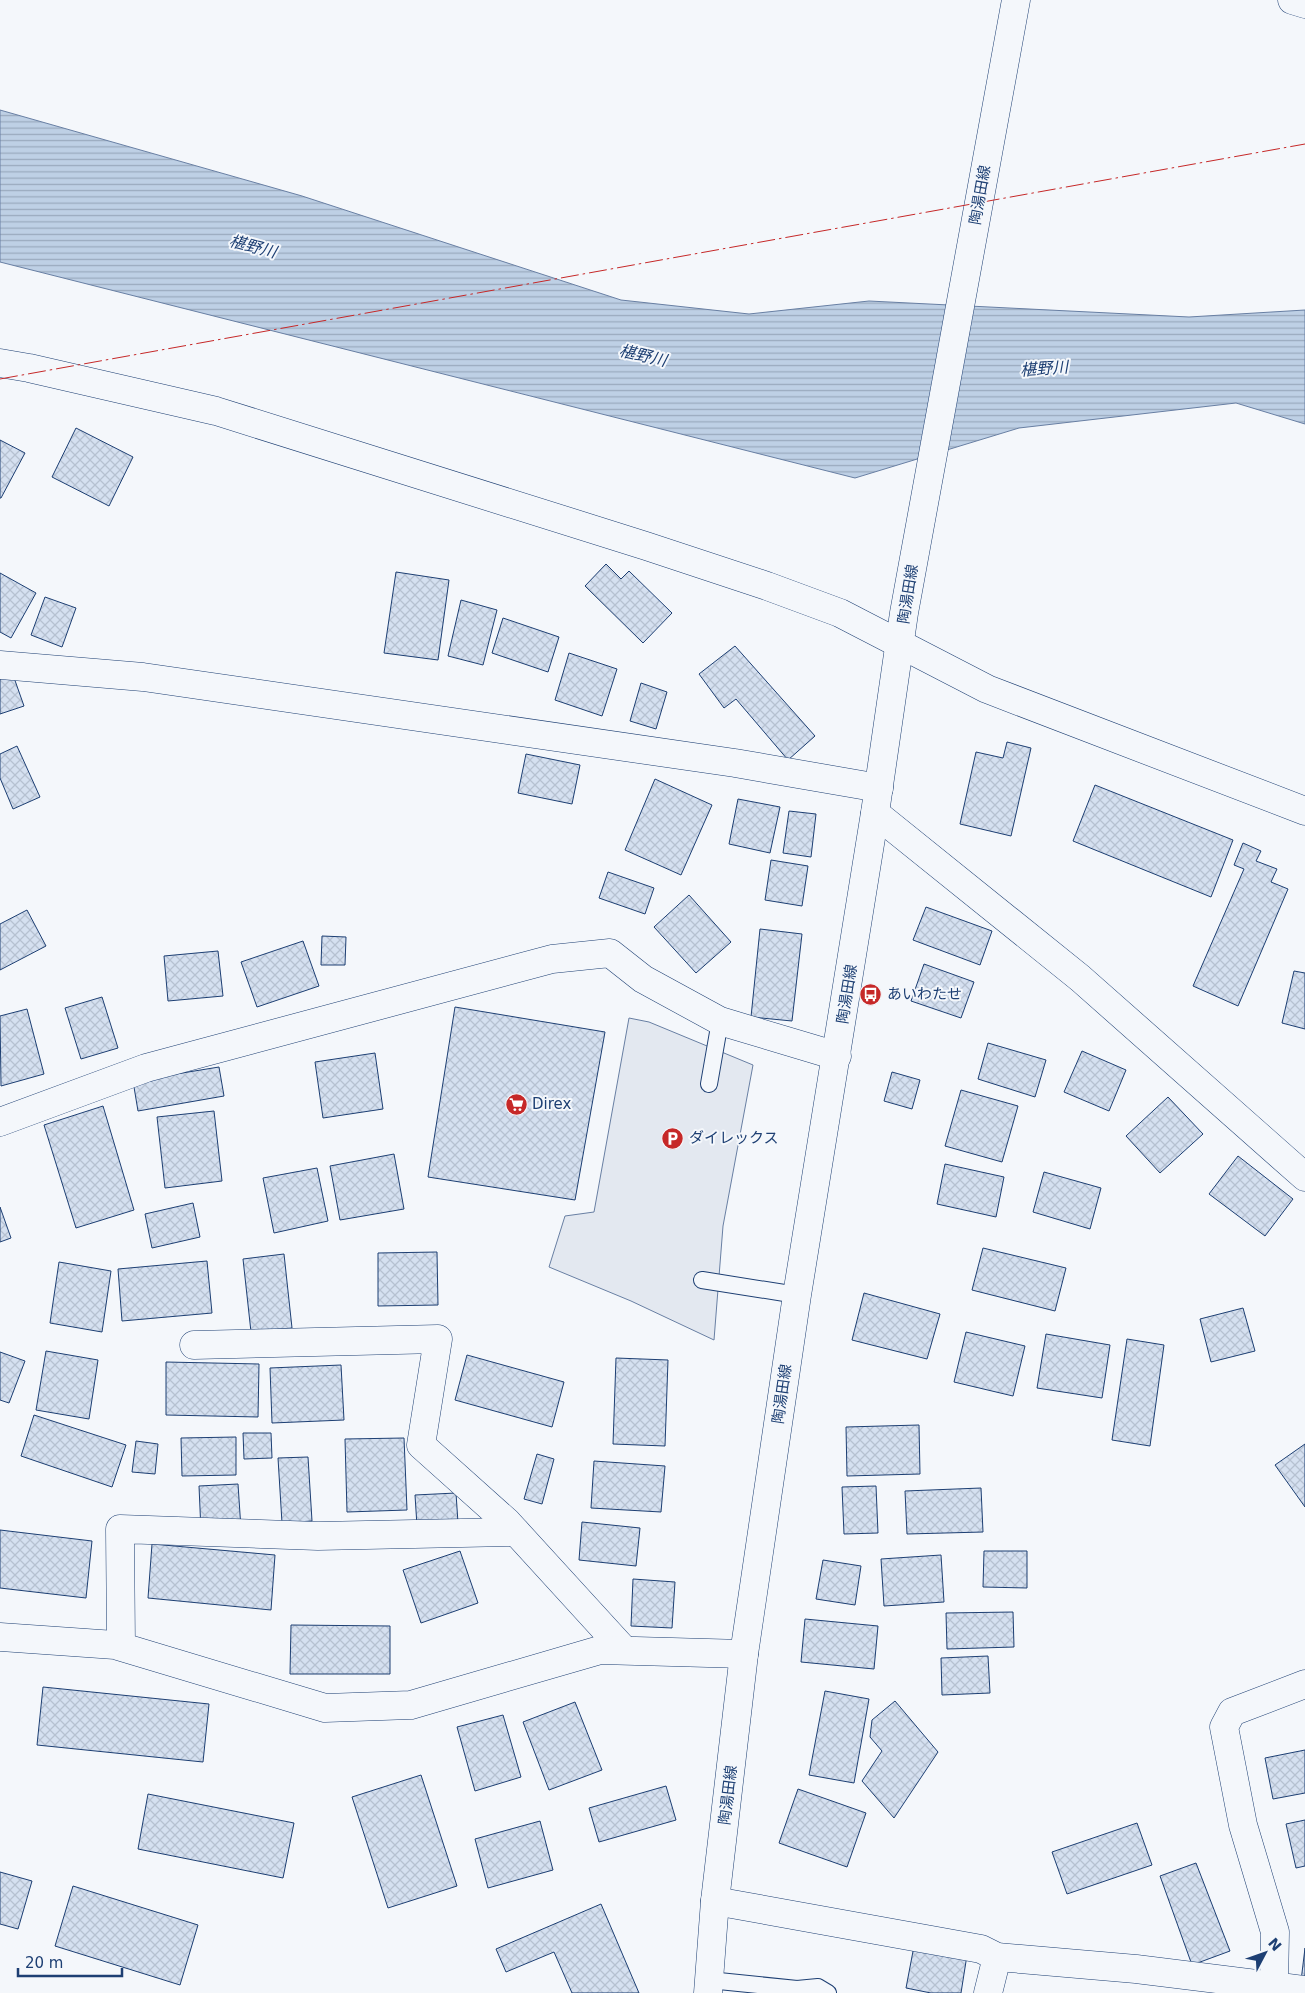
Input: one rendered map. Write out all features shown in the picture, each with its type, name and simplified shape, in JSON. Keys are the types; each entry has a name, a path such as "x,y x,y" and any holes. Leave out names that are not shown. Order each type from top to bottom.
{"street":[{"name":"陶湯田線","path":"708,1986 715,1901 744,1654 797,1294 837,1056 904,614 1016,0"},
{"path":"1292,0 1305,4"},
{"path":"0,363 216,411 758,583 840,613 900,642 987,689 1305,811"},
{"path":"0,665 153,678 735,762 877,801 1305,1177"},
{"path":"0,1122 146,1068 552,959 610,953 643,980 720,1021 837,1056"},
{"path":"194,1345 438,1339 421,1445 516,1532 624,1650"},
{"path":"121,1646 120,1529 318,1536 516,1532"},
{"path":"0,1637 121,1646 325,1708 411,1705 600,1650 744,1654"},
{"path":"1274,1986 1275,1932 1243,1825 1224,1727 1232,1712 1305,1684"},
{"path":"715,1901 981,1949 997,1957 1136,1969 1305,1990"},
{"path":"988,1993 997,1957"}],"lane":[{"path":"709,1084 720,1021"},
{"path":"702,1280 797,1294"},
{"path":"708,1986 797,1989 818,1987 828,1993"}],"shaded area":[{"name":"ダイレックス","path":"629,1018 649,1022 753,1065 723,1226 714,1340 631,1301 549,1267 565,1216 594,1212"}],"water":[{"name":"椹野川","path":"0,110 302,196 621,300 749,314 869,301 1189,317 1305,310 1305,424 1236,403 1019,428 855,478 0,262"}],"building":[{"path":"76,428 133,457 109,506 52,477"},
{"path":"0,440 25,453 1,498 0,498"},
{"path":"606,564 621,579 629,571 672,613 643,643 585,586"},
{"path":"396,572 449,580 438,660 384,653"},
{"path":"0,573 36,593 11,638 0,632"},
{"path":"45,597 76,608 62,647 31,635"},
{"path":"461,600 497,610 483,665 448,656"},
{"path":"503,618 559,637 548,672 492,653"},
{"path":"735,646 815,736 788,760 736,699 724,708 699,674"},
{"path":"569,653 617,669 602,716 555,700"},
{"path":"12,672 24,706 0,714 0,676"},
{"path":"641,683 667,692 656,729 630,721"},
{"path":"1007,742 1031,748 1011,836 960,824 976,752 1003,758"},
{"path":"17,746 40,797 13,809 0,778 0,754"},
{"path":"526,754 580,765 572,804 518,793"},
{"path":"655,779 712,805 681,875 625,850"},
{"path":"1095,785 1233,840 1211,897 1073,841"},
{"path":"738,799 780,807 770,853 729,844"},
{"path":"789,811 816,814 811,857 783,853"},
{"path":"1243,843 1261,851 1256,861 1277,869 1271,882 1288,889 1238,1006 1193,986 1244,869 1234,865"},
{"path":"771,860 808,866 802,906 765,900"},
{"path":"608,872 654,888 645,914 599,898"},
{"path":"689,895 731,942 696,973 654,927"},
{"path":"926,907 992,931 980,965 913,940"},
{"path":"27,910 46,946 0,970 0,924"},
{"path":"760,929 802,934 792,1021 751,1017"},
{"path":"322,936 346,937 345,965 321,965"},
{"path":"303,941 319,986 257,1007 241,962"},
{"path":"218,951 223,996 168,1001 164,956"},
{"path":"924,964 974,982 961,1018 911,1001"},
{"path":"1294,971 1305,973 1305,1029 1282,1023"},
{"path":"102,997 118,1048 81,1059 65,1008"},
{"name":"Direx","path":"455,1007 605,1032 575,1200 428,1177"},
{"path":"27,1009 44,1074 1,1086 0,1016"},
{"path":"988,1043 1046,1060 1035,1097 978,1079"},
{"path":"1082,1051 1126,1070 1109,1111 1064,1092"},
{"path":"375,1053 383,1109 323,1118 315,1062"},
{"path":"219,1067 224,1096 138,1111 133,1081"},
{"path":"892,1072 920,1080 912,1109 884,1101"},
{"path":"961,1090 1018,1106 1002,1162 945,1146"},
{"path":"1168,1097 1203,1134 1160,1173 1126,1136"},
{"path":"103,1106 134,1210 76,1228 44,1125"},
{"path":"214,1111 222,1181 165,1188 157,1117"},
{"path":"394,1154 404,1209 340,1220 330,1166"},
{"path":"1238,1156 1293,1199 1265,1236 1209,1194"},
{"path":"945,1164 1004,1177 996,1217 937,1204"},
{"path":"317,1168 328,1221 274,1233 263,1178"},
{"path":"1044,1172 1101,1188 1090,1229 1033,1212"},
{"path":"193,1203 200,1237 152,1248 145,1214"},
{"path":"0,1207 11,1238 0,1242"},
{"path":"983,1248 1066,1268 1055,1311 972,1290"},
{"path":"437,1252 438,1305 378,1306 378,1253"},
{"path":"284,1254 292,1328 251,1332 243,1259"},
{"path":"207,1261 212,1313 122,1321 118,1269"},
{"path":"59,1262 111,1271 102,1332 50,1323"},
{"path":"864,1293 940,1314 927,1359 852,1340"},
{"path":"1243,1308 1255,1351 1211,1362 1200,1319"},
{"path":"966,1332 1025,1346 1013,1396 954,1382"},
{"path":"1046,1334 1110,1345 1102,1398 1037,1388"},
{"path":"1127,1339 1164,1345 1150,1446 1112,1440"},
{"path":"46,1351 98,1360 89,1419 36,1410"},
{"path":"0,1352 25,1361 9,1403 0,1400"},
{"path":"467,1355 564,1382 552,1427 455,1400"},
{"path":"616,1358 668,1360 665,1446 613,1444"},
{"path":"166,1362 259,1364 258,1417 166,1415"},
{"path":"341,1365 344,1420 272,1423 270,1368"},
{"path":"34,1415 126,1445 112,1487 21,1456"},
{"path":"919,1425 920,1474 847,1476 846,1427"},
{"path":"243,1433 271,1433 272,1458 244,1459"},
{"path":"236,1437 236,1475 182,1476 181,1438"},
{"path":"404,1438 407,1510 347,1512 345,1439"},
{"path":"136,1441 158,1444 155,1474 132,1472"},
{"path":"1305,1444 1305,1507 1275,1465"},
{"path":"537,1454 554,1459 542,1504 524,1499"},
{"path":"308,1457 312,1521 282,1523 278,1458"},
{"path":"594,1461 665,1466 661,1512 591,1508"},
{"path":"238,1484 241,1529 201,1531 199,1486"},
{"path":"876,1486 878,1533 844,1534 842,1487"},
{"path":"981,1488 983,1532 907,1534 905,1491"},
{"path":"456,1493 458,1523 417,1526 415,1495"},
{"path":"582,1522 640,1528 636,1566 579,1560"},
{"path":"0,1530 92,1541 86,1598 0,1588"},
{"path":"152,1544 275,1555 271,1610 148,1598"},
{"path":"460,1551 478,1603 421,1623 403,1570"},
{"path":"984,1551 1027,1551 1027,1588 983,1587"},
{"path":"941,1555 944,1602 884,1606 881,1559"},
{"path":"823,1560 861,1566 855,1605 816,1599"},
{"path":"633,1579 675,1582 672,1628 631,1626"},
{"path":"1013,1612 1014,1647 947,1649 946,1613"},
{"path":"805,1619 878,1626 874,1669 801,1662"},
{"path":"291,1625 390,1626 390,1674 290,1674"},
{"path":"988,1656 990,1693 942,1695 941,1658"},
{"path":"43,1687 209,1704 203,1762 37,1745"},
{"path":"825,1691 869,1699 854,1783 809,1775"},
{"path":"895,1701 938,1752 894,1818 862,1781 882,1751 870,1737 872,1720"},
{"path":"575,1702 602,1770 549,1790 523,1722"},
{"path":"503,1715 521,1777 475,1791 457,1727"},
{"path":"1305,1750 1305,1793 1273,1799 1265,1758"},
{"path":"421,1775 457,1886 388,1908 352,1797"},
{"path":"666,1786 676,1820 599,1842 589,1808"},
{"path":"798,1789 866,1813 847,1867 779,1843"},
{"path":"148,1794 294,1823 283,1878 138,1849"},
{"path":"1305,1820 1305,1866 1296,1868 1286,1824"},
{"path":"540,1821 553,1870 488,1888 475,1839"},
{"path":"1137,1823 1152,1865 1067,1894 1052,1852"},
{"path":"1196,1863 1230,1951 1192,1965 1160,1876"},
{"path":"0,1872 32,1881 18,1929 0,1924"},
{"path":"73,1886 198,1925 180,1985 55,1946"},
{"path":"601,1904 639,1993 572,1993 554,1952 506,1972 496,1949"},
{"path":"914,1946 967,1955 961,1993 931,1993 906,1988"},
{"path":"1305,1948 1305,1982 1301,1981"}],"power":[{"path":"0,379 1305,144"}],"place":[{"name":"あいわたせ","path":"871,994"},
{"name":"Direx","path":"516,1104"},
{"name":"ダイレックス","path":"673,1138"}]}
